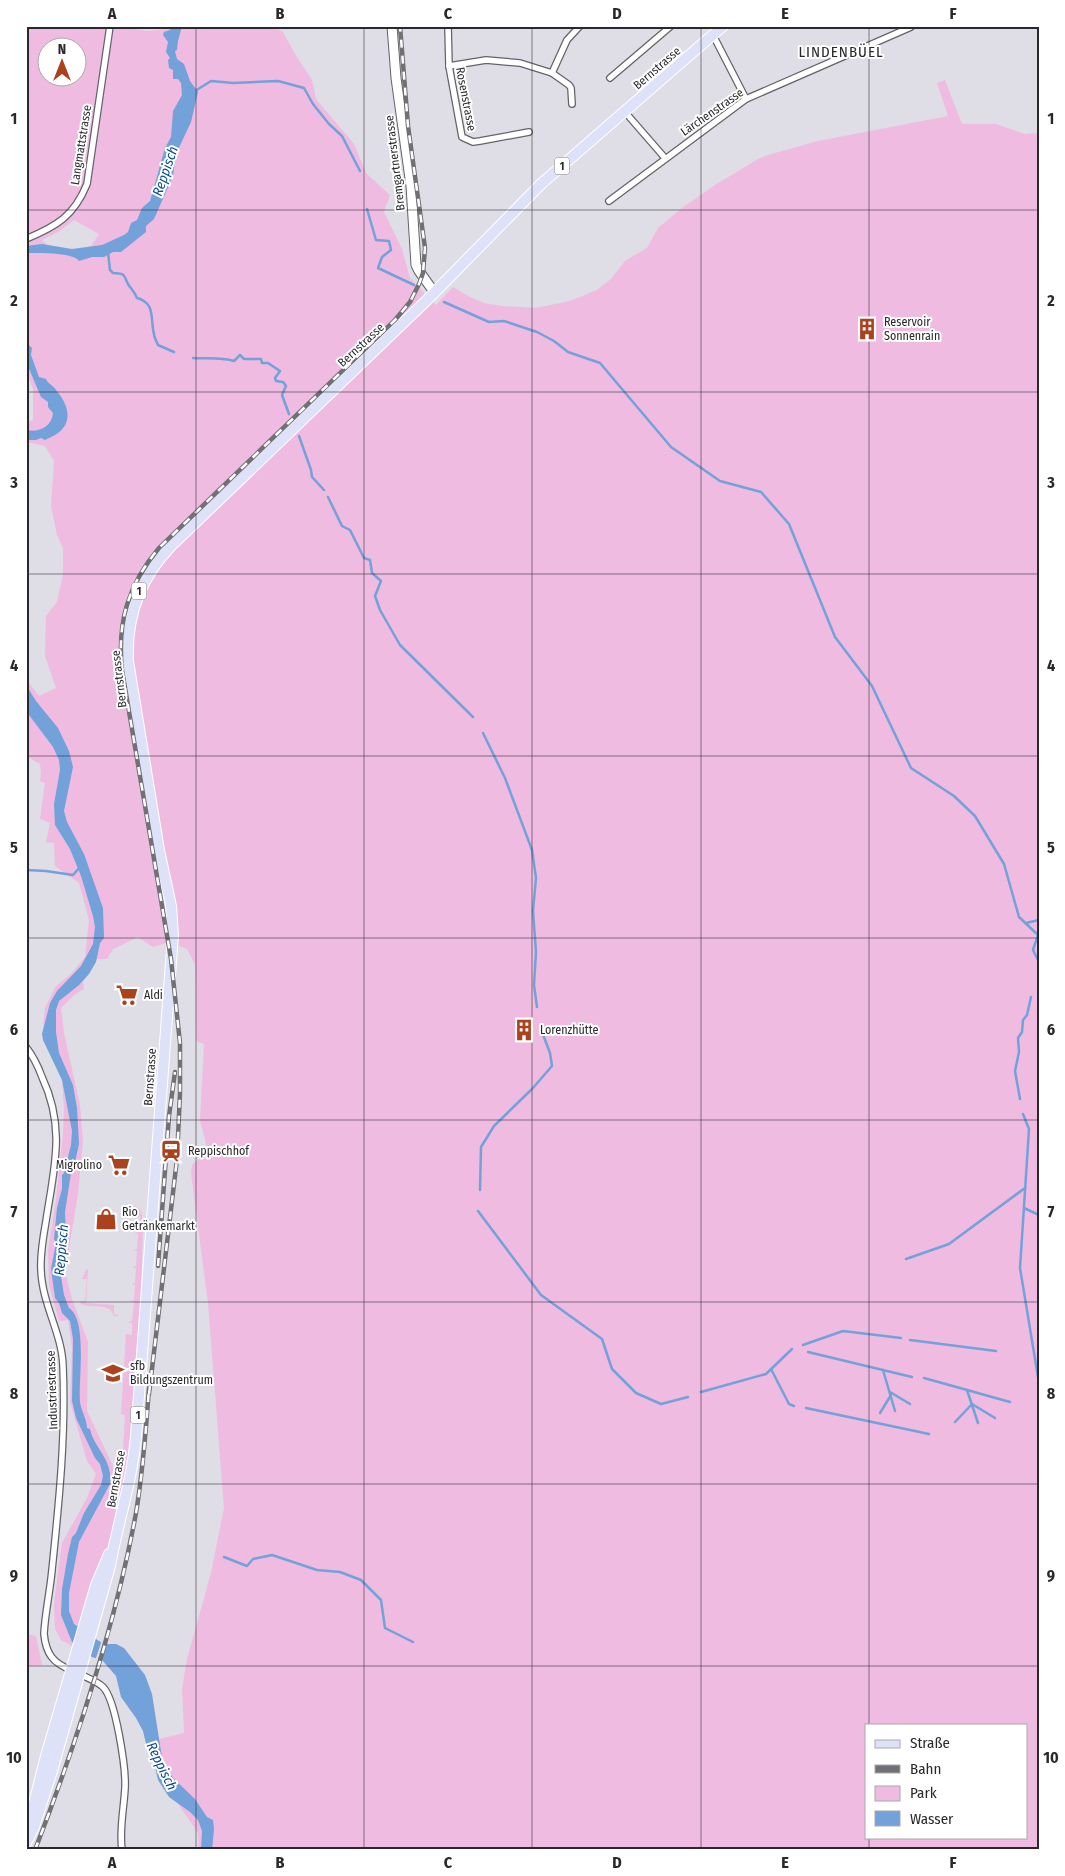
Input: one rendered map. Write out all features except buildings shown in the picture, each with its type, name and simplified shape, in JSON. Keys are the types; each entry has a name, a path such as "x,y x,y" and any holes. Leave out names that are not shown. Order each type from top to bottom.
{"main road":[{"name":"Bremgartnerstrasse","path":"392,26 396,78 412,192 416,265 434,292"},
{"name":"Bernstrasse","path":"27,1841 34,1827 52,1771 81,1652 110,1566 125,1506 134,1456 172,935 171,906 153,813 128,661 128,632 133,608 149,573 165,552 434,292 541,184 716,30"}],"street":[{"name":"Langmattstrasse","path":"26,239 63,220 80,200 86,184 110,26"},
{"name":"Rosenstrasse","path":"448,26 450,66 462,137 473,142 529,132"},
{"path":"552,73 567,40 580,26"},
{"path":"610,78 671,26"},
{"name":"Lärchenstrasse","path":"609,201 746,99 910,28"},
{"path":"716,30 746,99"},
{"path":"450,66 486,60 520,63 552,73 571,86 572,104"},
{"path":"625,112 665,158"},
{"name":"Industriestrasse","path":"26,1047 48,1088 57,1126 56,1158 42,1242 41,1272 44,1293 58,1337 62,1357 63,1441 61,1478 44,1634 46,1648 52,1659 104,1688 110,1696 125,1778 122,1850"}],"green space":[{"path":"26,26 114,26 147,31 169,29 170,26 272,26 283,32 312,80 316,99 354,144 366,173 390,195 384,212 402,249 410,278 436,305 453,287 484,303 535,308 570,301 597,290 611,279 625,261 647,248 658,228 682,208 758,159 818,141 948,116 937,83 945,80 962,124 996,124 1025,134 1039,133 1039,1850 199,1850 198,1833 165,1785 151,1741 184,1733 182,1689 187,1659 211,1573 224,1508 208,1303 191,1173 192,1165 208,1151 200,1121 204,1044 196,1041 195,964 187,949 170,942 153,947 138,937 113,949 107,959 97,959 83,982 84,989 74,995 61,1008 64,1033 80,1105 83,1141 78,1194 65,1272 72,1299 88,1342 87,1411 114,1468 122,1467 125,1415 121,1414 126,1334 132,1335 132,1323 127,1322 132,1321 134,1302 129,1301 134,1300 135,1285 131,1284 135,1283 136,1268 132,1267 136,1266 137,1251 133,1250 137,1249 138,1234 134,1233 139,1232 140,1217 136,1216 135,1211 132,1211 134,1206 140,1210 143,1223 141,1297 128,1463 120,1507 110,1541 72,1646 61,1640 55,1629 54,1605 62,1543 87,1498 96,1474 87,1461 70,1402 72,1347 68,1320 59,1321 49,1285 48,1250 56,1200 64,1110 62,1080 48,1047 43,1027 45,1008 56,986 71,974 85,957 89,920 79,883 55,866 54,843 46,842 50,823 40,819 45,783 40,781 40,764 26,756 26,679 39,696 56,688 45,656 46,616 57,602 63,574 63,548 57,535 51,506 54,461 45,446 26,442 26,422 33,420 33,389 26,372","holes":["74,220 99,234 91,246 57,254 42,240 60,231"]},
{"path":"88,1269 86,1303 114,1305 114,1314 118,1316 114,1316 111,1310 107,1308 81,1304 80,1301 85,1301 87,1279 82,1279"},
{"path":"26,1634 36,1636 42,1665 26,1666"}],"water":[{"name":"Reppisch","path":"171,26 182,26 177,50 175,51 177,59 184,64 190,81 198,92 191,122 176,154 173,176 154,219 146,226 146,232 121,252 113,252 104,257 92,257 79,261 70,256 26,253 26,246 42,244 72,249 102,245 128,232 131,223 137,220 142,208 150,201 165,148 171,137 173,111 182,95 181,83 178,79 173,79 173,70 169,68 168,60 170,58 166,52 168,42 163,35 164,32 170,30"},
{"path":"26,342 32,348 31,355 39,377 46,379 55,388 64,401 68,413 65,425 61,430 45,440 41,438 26,440 26,430 35,431 44,428 50,422 53,413 48,407 48,402 41,397 27,364"},
{"name":"Reppisch","path":"26,685 36,701 58,728 69,751 73,767 64,811 67,822 84,854 103,908 104,938 100,943 96,962 89,974 79,985 59,1001 56,1010 56,1032 59,1053 73,1085 77,1108 79,1144 71,1173 65,1212 66,1237 62,1249 60,1270 64,1295 69,1308 75,1315 80,1337 81,1405 87,1428 90,1429 95,1442 106,1460 110,1475 110,1484 79,1542 69,1593 69,1611 74,1624 99,1641 105,1644 116,1644 124,1648 145,1675 152,1694 163,1764 173,1778 195,1799 207,1817 213,1820 212,1850 201,1850 202,1831 198,1820 169,1797 158,1780 153,1758 147,1748 143,1731 121,1697 116,1676 102,1660 92,1657 72,1642 61,1615 62,1589 72,1537 76,1533 84,1513 101,1485 103,1476 100,1464 95,1458 76,1418 72,1401 73,1339 70,1321 62,1313 59,1303 55,1298 51,1269 56,1243 54,1239 57,1208 62,1189 62,1175 71,1145 72,1131 62,1080 42,1034 50,1003 57,991 81,966 93,944 95,927 81,876 70,849 55,825 54,804 60,770 59,760 53,747 26,711"}],"pier":[{"path":"102,1640 107,1642 99,1663 95,1661"}],"waterway":[{"path":"195,91 211,81 233,83 278,81 304,88 313,104 329,124 342,136 360,171"},
{"path":"367,209 376,240 389,241 391,250 382,257 378,268 414,285"},
{"path":"108,252 110,270 113,273 124,275 137,298 143,300 150,308 154,335 158,345 174,352"},
{"path":"444,302 489,322 504,321 537,332 554,341 568,352 600,363 671,447 720,481 761,492 789,524 835,637 872,686 911,768 954,796 975,816 1004,864 1019,917 1038,935 1033,950 1039,962"},
{"path":"193,358 234,361 240,355 244,359 261,359 262,363 268,363 280,371 275,378 276,381 283,382 286,386 282,395 289,414"},
{"path":"299,436 312,477 324,490"},
{"path":"328,497 342,526 350,530 364,558 370,560 372,573 381,581 375,596 380,610 400,645 473,717"},
{"path":"483,733 505,778 532,850 536,878 533,911 536,952 534,985 537,1007"},
{"path":"26,870 73,875 80,867"},
{"path":"1026,923 1039,920"},
{"path":"1020,1099 1015,1071 1019,1052 1018,1038 1022,1032 1023,1020 1027,1015 1031,997"},
{"path":"480,1190 481,1147 494,1126 532,1089 552,1066 542,1026"},
{"path":"1023,1114 1029,1129 1020,1268 1038,1377"},
{"path":"906,1259 949,1244 1025,1188"},
{"path":"1024,1208 1039,1215"},
{"path":"478,1211 541,1295 602,1339 612,1369 636,1393 661,1404 688,1397"},
{"path":"803,1345 843,1331 901,1338"},
{"path":"910,1340 996,1351"},
{"path":"701,1392 766,1374 792,1349"},
{"path":"808,1352 912,1377"},
{"path":"771,1369 789,1404 794,1406"},
{"path":"883,1370 895,1411"},
{"path":"924,1378 1010,1402"},
{"path":"967,1390 978,1423"},
{"path":"890,1392 910,1404"},
{"path":"880,1413 891,1395"},
{"path":"955,1422 972,1404 995,1418"},
{"path":"806,1408 929,1434"},
{"path":"224,1557 247,1566 253,1559 272,1555 317,1570 340,1572 361,1580 381,1600 385,1628 413,1642"}],"railway":[{"path":"149,1394 177,1159 180,1043 171,959 122,670 121,636 123,620 132,590 139,576 159,548 395,320 410,302 419,284 423,273 425,248 408,126 400,26"},
{"path":"158,1266 169,1116 175,1072"},
{"path":"35,1850 80,1726 117,1598 136,1513 149,1388"}],"place":[{"name":"Reservoir Sonnenrain","path":"867,329"},
{"name":"Aldi","path":"127,995"},
{"name":"Lorenzhütte","path":"524,1030"},
{"name":"Reppischhof","path":"171,1151"},
{"name":"Migrolino","path":"119,1165"},
{"name":"Rio Getränkemarkt","path":"106,1219"},
{"name":"sfb Bildungszentrum","path":"113,1373"}],"district":[{"name":"LINDENBÜEL","path":"841,52"}]}
